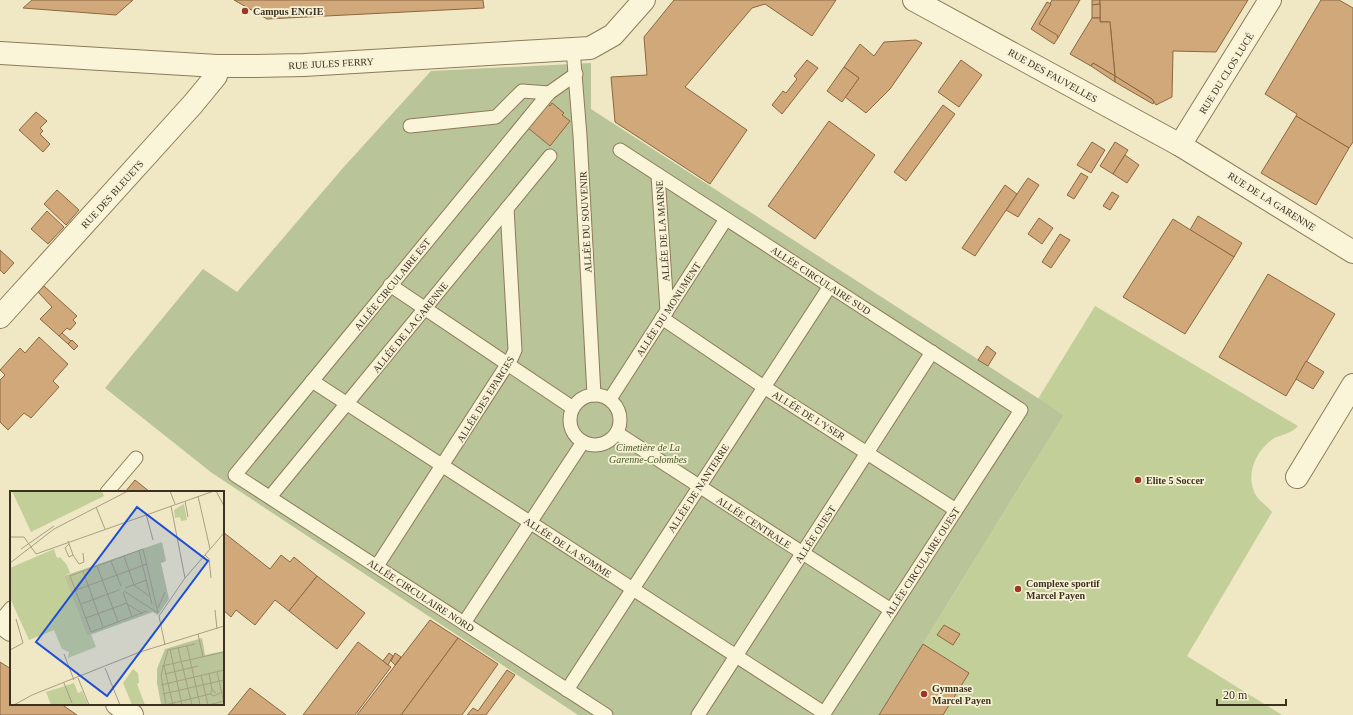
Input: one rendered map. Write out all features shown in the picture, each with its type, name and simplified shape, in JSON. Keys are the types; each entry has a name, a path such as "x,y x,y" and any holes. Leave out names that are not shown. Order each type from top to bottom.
{"street":[{"name":"RUE JULES FERRY","path":"0,53 217,66 304,65 590,48 614,35 644,0"},
{"name":"RUE DES FAUVELLES","path":"914,0 1186,148"},
{"name":"RUE DU CLOS LUCÉ","path":"1186,148 1270,0"},
{"name":"RUE DES BLEUETS","path":"0,317 193,104 216,76 217,66"},
{"name":"RUE DE LA GARENNE","path":"1186,148 1353,252"},
{"path":"1296,477 1353,385"},
{"path":"0,622 10,629"},
{"path":"118,705 132,715"}],"lane":[{"name":"ALLÉE DU SOUVENIR","path":"573,49 576,74 594,395"},
{"name":"ALLÉE CIRCULAIRE EST","path":"235,475 549,93 576,74"},
{"path":"410,126 496,116 522,91 549,93"},
{"name":"ALLÉE CIRCULAIRE SUD","path":"620,150 1021,410"},
{"name":"ALLÉE DE LA GARENNE","path":"270,497 550,156"},
{"name":"ALLÉE DE LA MARNE","path":"658,175 665,315"},
{"name":"ALLÉE DES EPARGES","path":"377,566 508,364 515,350 507,208"},
{"name":"ALLÉE DU MONUMENT","path":"610,399 726,218"},
{"path":"390,285 573,408"},
{"name":"ALLÉE DE NANTERRE","path":"567,690 830,286"},
{"name":"ALLÉE DE L'YSER","path":"665,315 764,387 868,452 956,510"},
{"name":"ALLÉE OUEST","path":"698,715 932,352"},
{"name":"ALLÉE DE LA SOMME","path":"312,381 823,714"},
{"path":"594,395 610,399 617,406 620,415 620,424 617,433 610,440 601,445 592,445 582,442 575,435 571,427 570,417 573,408 578,401 594,395"},
{"name":"ALLÉE CIRCULAIRE OUEST","path":"823,714 1021,410"},
{"name":"ALLÉE CENTRALE","path":"617,433 891,610"},
{"path":"464,623 582,442"},
{"path":"109,491 136,458"},
{"name":"ALLÉE CIRCULAIRE NORD","path":"235,475 606,715"},
{"path":"0,622 10,609"}],"green space":[{"name":"Cimetière de La Garenne-Colombes","path":"591,63 591,109 1064,415 879,715 578,715 212,473 105,388 203,269 237,292 342,169 431,71"},
{"name":"Elite 5 Soccer","path":"1095,306 1298,426 1295,429 1273,439 1267,444 1261,450 1253,465 1251,481 1253,489 1257,497 1272,512 1187,656 1282,715 879,715 1064,415 1038,399"}],"building":[{"path":"32,0 133,0 116,15 23,8"},
{"path":"234,0 483,0 484,8 267,19"},
{"path":"674,0 836,0 812,36 765,4 752,8 685,87 747,130 710,184 615,122 611,77 647,75 644,37"},
{"path":"1052,0 1080,0 1058,38 1039,24"},
{"path":"1092,0 1100,0 1100,4 1092,5"},
{"path":"1100,0 1248,0 1216,52 1173,51 1172,97 1156,105 1152,99 1115,76 1110,22 1100,22"},
{"path":"1321,0 1339,0 1353,8 1353,142 1349,148 1296,116 1297,114 1265,94"},
{"path":"1047,2 1051,4 1039,24 1057,35 1058,38 1054,44 1031,29"},
{"path":"1100,4 1100,18 1092,18 1092,5"},
{"path":"1092,18 1100,18 1100,22 1110,22 1115,76 1093,63 1091,66 1070,54"},
{"path":"916,40 922,43 890,89 866,113 845,97 859,78 844,67 860,44 874,56 884,42"},
{"path":"807,60 818,68 782,114 772,105 783,91 786,93 797,79 794,76"},
{"path":"961,60 982,75 959,107 938,92"},
{"path":"1093,63 1115,76 1115,82 1091,66"},
{"path":"844,67 859,78 842,102 827,91"},
{"path":"1115,76 1152,99 1154,102 1153,104 1115,82"},
{"path":"547,103 550,106 552,103 564,113 562,115 570,121 550,146 527,127"},
{"path":"943,105 955,114 906,181 894,172"},
{"path":"36,112 47,121 40,128 43,131 40,134 50,144 43,152 19,130"},
{"path":"1296,116 1349,148 1316,205 1261,173"},
{"path":"829,121 875,155 815,239 768,206"},
{"path":"1092,142 1105,150 1091,173 1077,165"},
{"path":"1115,142 1128,150 1113,174 1100,166"},
{"path":"1125,155 1139,165 1127,183 1113,174"},
{"path":"1081,173 1088,177 1074,199 1067,195"},
{"path":"1028,178 1039,185 1018,217 1006,210"},
{"path":"1005,185 1017,194 975,256 962,248"},
{"path":"57,190 79,210 66,225 44,204"},
{"path":"1112,192 1119,196 1110,210 1103,206"},
{"path":"47,211 64,227 48,244 31,229"},
{"path":"1198,216 1242,243 1234,257 1190,230"},
{"path":"1039,218 1053,228 1042,244 1028,234"},
{"path":"1173,219 1234,257 1185,334 1123,297"},
{"path":"1060,234 1070,240 1051,268 1042,262"},
{"path":"0,250 14,263 4,274 0,270"},
{"path":"1268,274 1335,314 1286,396 1219,357"},
{"path":"44,286 77,316 73,320 76,323 70,330 67,328 59,336 40,319 52,307 38,292"},
{"path":"62,333 71,341 68,344 59,336"},
{"path":"39,337 68,364 53,381 59,387 31,418 24,413 8,430 0,422 0,380 5,375 0,370 20,348 25,353"},
{"path":"72,340 78,346 74,350 68,344"},
{"path":"987,346 996,353 988,366 978,360"},
{"path":"1306,361 1324,372 1313,389 1296,379"},
{"path":"135,480 149,491 126,491"},
{"path":"224,533 270,569 281,555 290,562 294,557 317,576 289,611 275,600 255,625 236,610 231,617 224,611"},
{"path":"317,576 365,613 337,649 289,611"},
{"path":"430,620 458,638 401,715 357,715"},
{"path":"944,625 960,634 953,645 937,635"},
{"path":"458,638 498,664 462,715 401,715"},
{"path":"358,642 391,667 355,715 303,715"},
{"name":"Gymnase Marcel Payen","path":"923,644 969,673 943,715 879,715"},
{"path":"389,653 393,656 388,665 383,661"},
{"path":"395,653 401,657 395,665 391,661"},
{"path":"0,662 10,668 10,705 62,705 77,715 0,715"},
{"path":"507,670 515,675 486,715 467,715 473,708 478,711"},
{"path":"250,688 286,715 228,715"}],"place":[{"name":"Campus ENGIE","path":"245,11"},
{"name":"Elite 5 Soccer","path":"1138,480"},
{"name":"Complexe sportif Marcel Payen","path":"1018,589"},
{"name":"Gymnase Marcel Payen","path":"924,694"}]}
